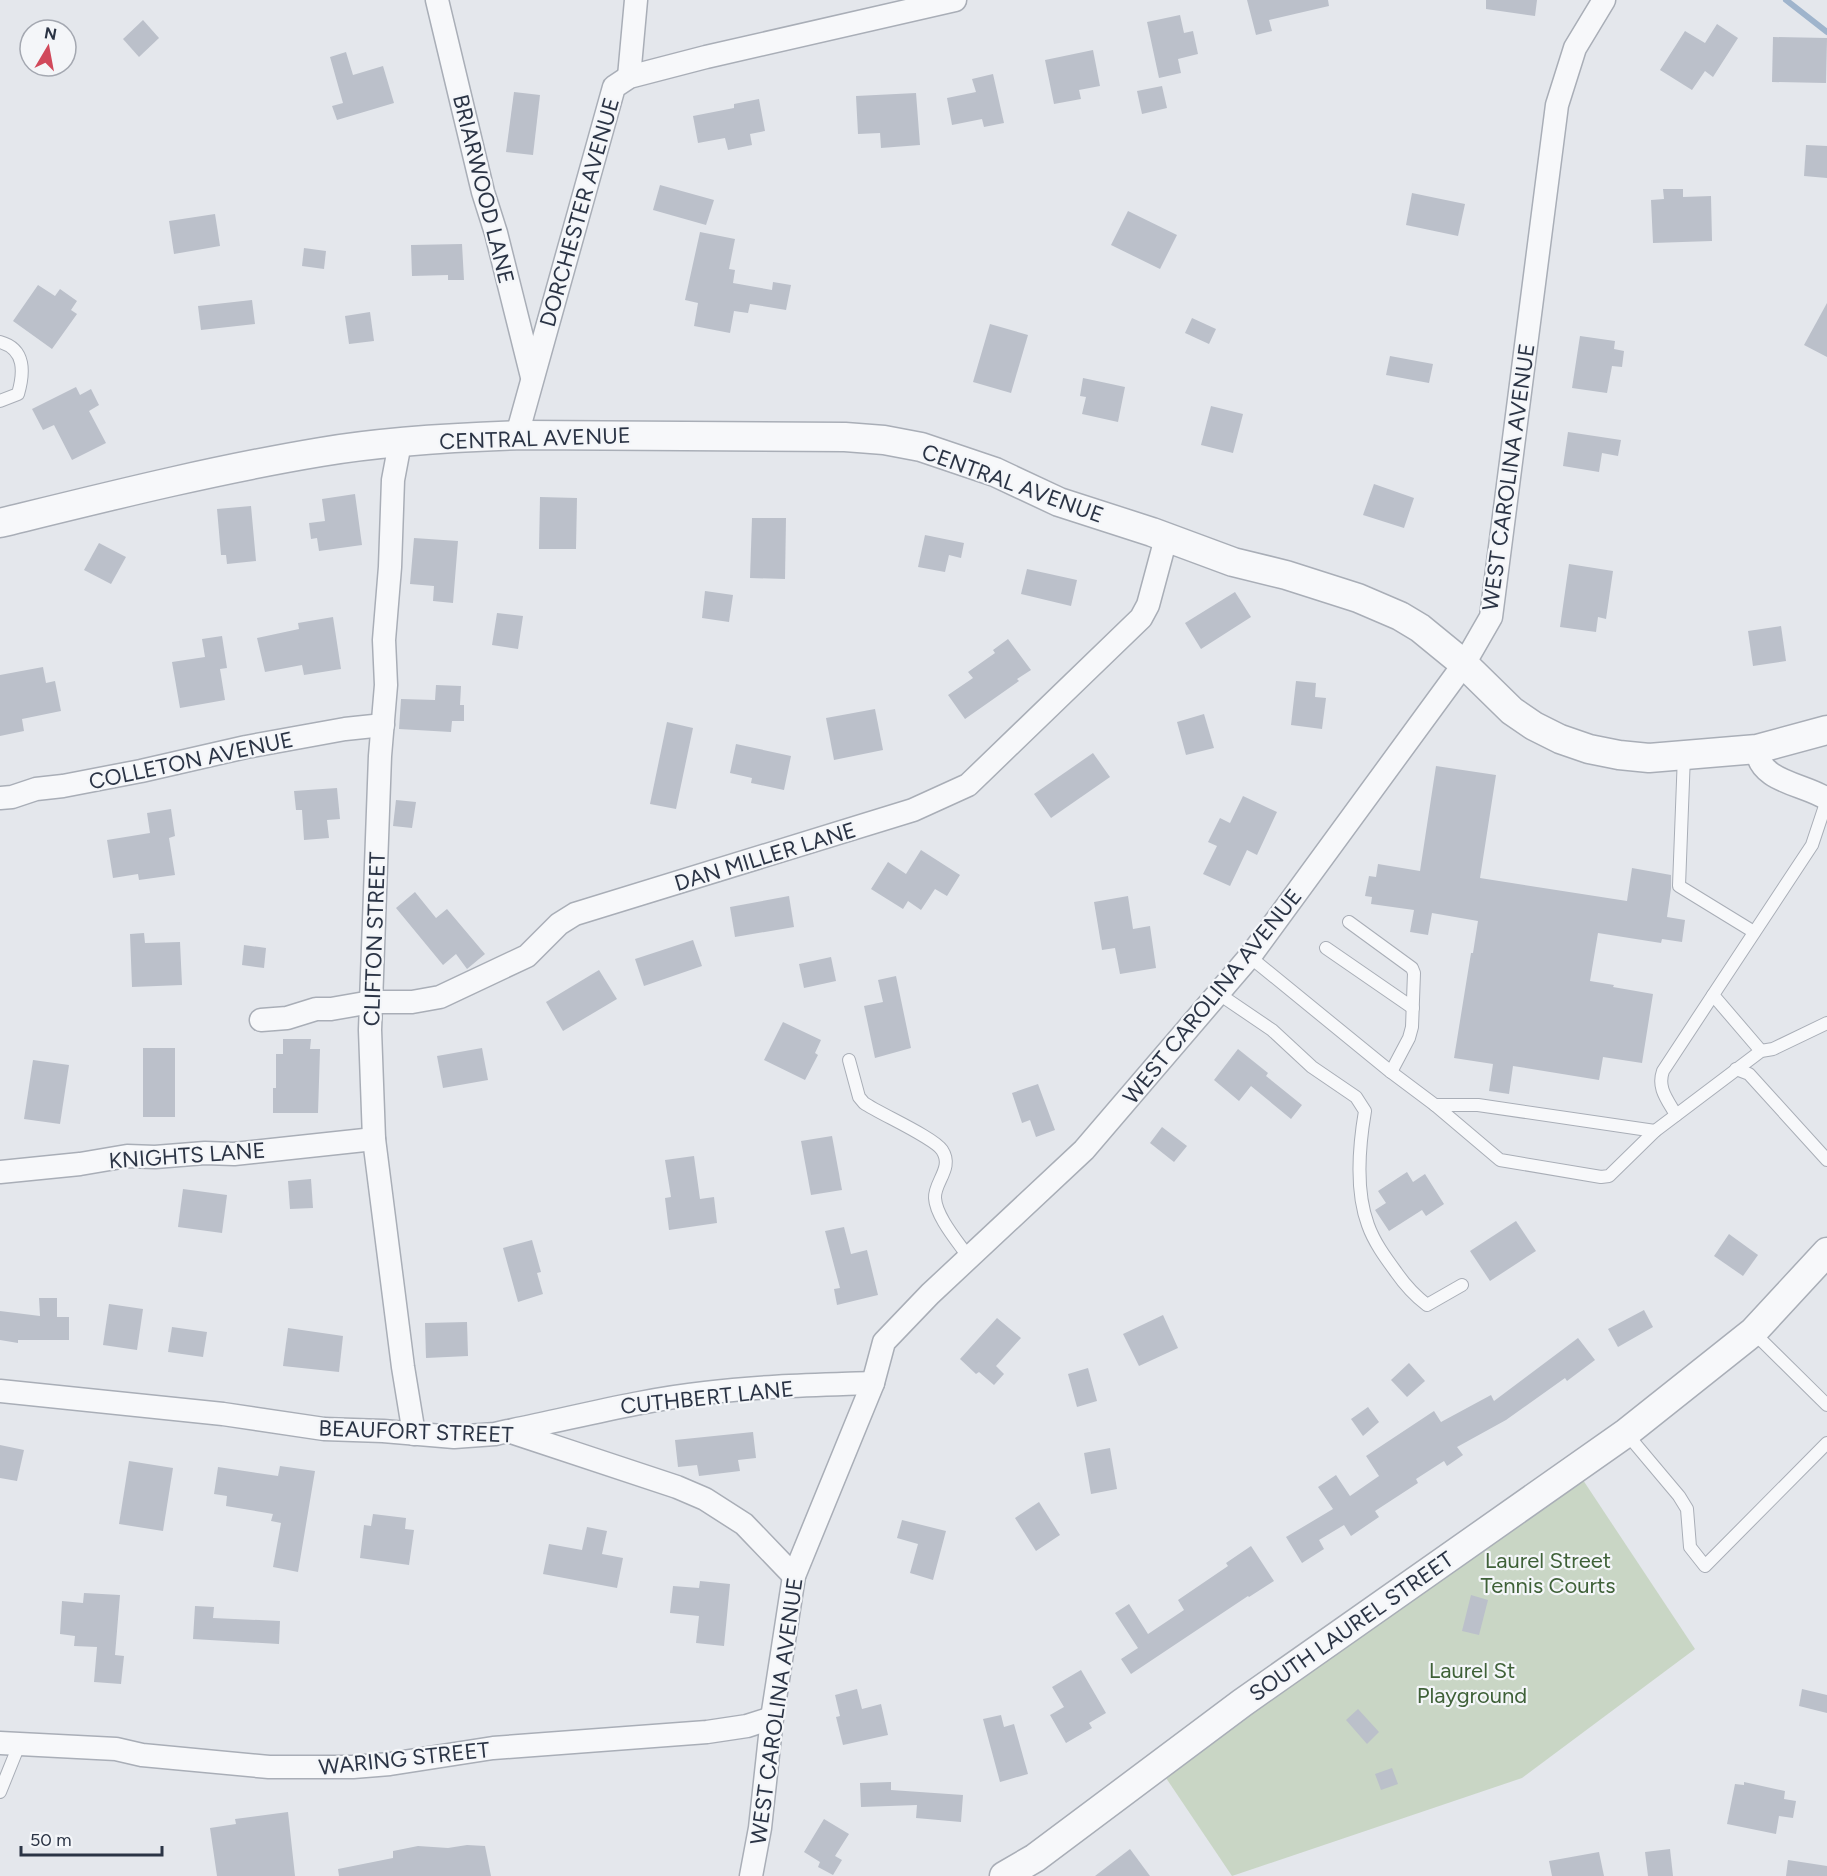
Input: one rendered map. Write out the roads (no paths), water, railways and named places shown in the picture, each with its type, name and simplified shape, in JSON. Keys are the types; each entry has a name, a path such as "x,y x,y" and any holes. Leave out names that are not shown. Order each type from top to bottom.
{"street":[{"name":"BRIARWOOD LANE","path":"437,0 483,192 496,233 532,378"},
{"path":"629,77 636,0"},
{"name":"DORCHESTER AVENUE","path":"517,435 614,87 629,77 797,35 955,0"},
{"name":"WEST CAROLINA AVENUE","path":"751,1876 760,1828 772,1718 794,1576 873,1383 885,1342 930,1294 1084,1150 1250,957 1464,664 1491,617 1557,105 1575,48 1604,0"},
{"name":"CENTRAL AVENUE","path":"0,523 227,470 323,452 400,443 517,435 822,436 884,440 921,447 995,472 1059,502 1233,562 1286,575 1358,598 1400,616 1420,628 1464,664 1512,711 1534,726 1560,739 1589,749 1649,758 1757,749 1827,730"},
{"name":"CLIFTON STREET","path":"400,443 393,480 390,567 384,640 386,661 380,756 371,1002 372,1115 403,1367 414,1434"},
{"name":"DAN MILLER LANE","path":"261,1020 286,1018 316,1010 331,1010 371,1002 412,1002 440,997 526,956 559,924 575,914 913,810 968,786 1141,618 1148,605 1166,538"},
{"name":"COLLETON AVENUE","path":"0,798 36,789 141,771 246,747 345,729 383,725"},
{"path":"1757,749 1757,758 1765,770 1827,800"},
{"name":"KNIGHTS LANE","path":"0,1172 80,1164 127,1156 234,1154 374,1139"},
{"name":"SOUTH LAUREL STREET","path":"1004,1876 1035,1858 1242,1703 1626,1433 1753,1332 1827,1252"},
{"name":"CUTHBERT LANE","path":"508,1431 576,1418 611,1408 705,1393 873,1383"},
{"name":"BEAUFORT STREET","path":"0,1391 223,1414 324,1429 454,1437 508,1431 677,1487 705,1500 744,1524 794,1576"},
{"name":"WARING STREET","path":"10,1744 116,1749 142,1755 269,1767 353,1767 390,1764 494,1748 707,1732 747,1726 772,1718"}],"lane":[{"path":"0,342 9,345 20,358 23,376 18,394 0,401"},
{"path":"1684,755 1679,886 1754,932"},
{"path":"1676,1115 1661,1088 1664,1071 1812,845 1827,800"},
{"path":"1348,922 1412,968 1414,973 1409,1038 1391,1072"},
{"path":"1326,948 1413,1008"},
{"path":"1250,957 1500,1160 1601,1177 1610,1176 1655,1131 1761,1051 1773,1049 1827,1023"},
{"path":"1219,994 1272,1030 1312,1067 1356,1097 1365,1111 1360,1138 1361,1191 1367,1224 1382,1253 1412,1294 1427,1305 1462,1285"},
{"path":"1713,994 1761,1051"},
{"path":"849,1060 859,1097 864,1102 919,1134 944,1153 946,1164 936,1191 935,1201 943,1219 969,1258"},
{"path":"1736,1069 1749,1074 1827,1160"},
{"path":"1435,1105 1478,1105 1655,1131"},
{"path":"1753,1332 1827,1405"},
{"path":"1626,1433 1679,1496 1687,1509 1690,1547 1705,1566 1827,1443"},
{"path":"0,1792 10,1744"}],"waterway":[{"path":"1786,0 1827,32"}],"park label":[{"name":"Laurel Street Tennis Courts","path":"1548,1572"},
{"name":"Laurel St Playground","path":"1472,1682"}]}
